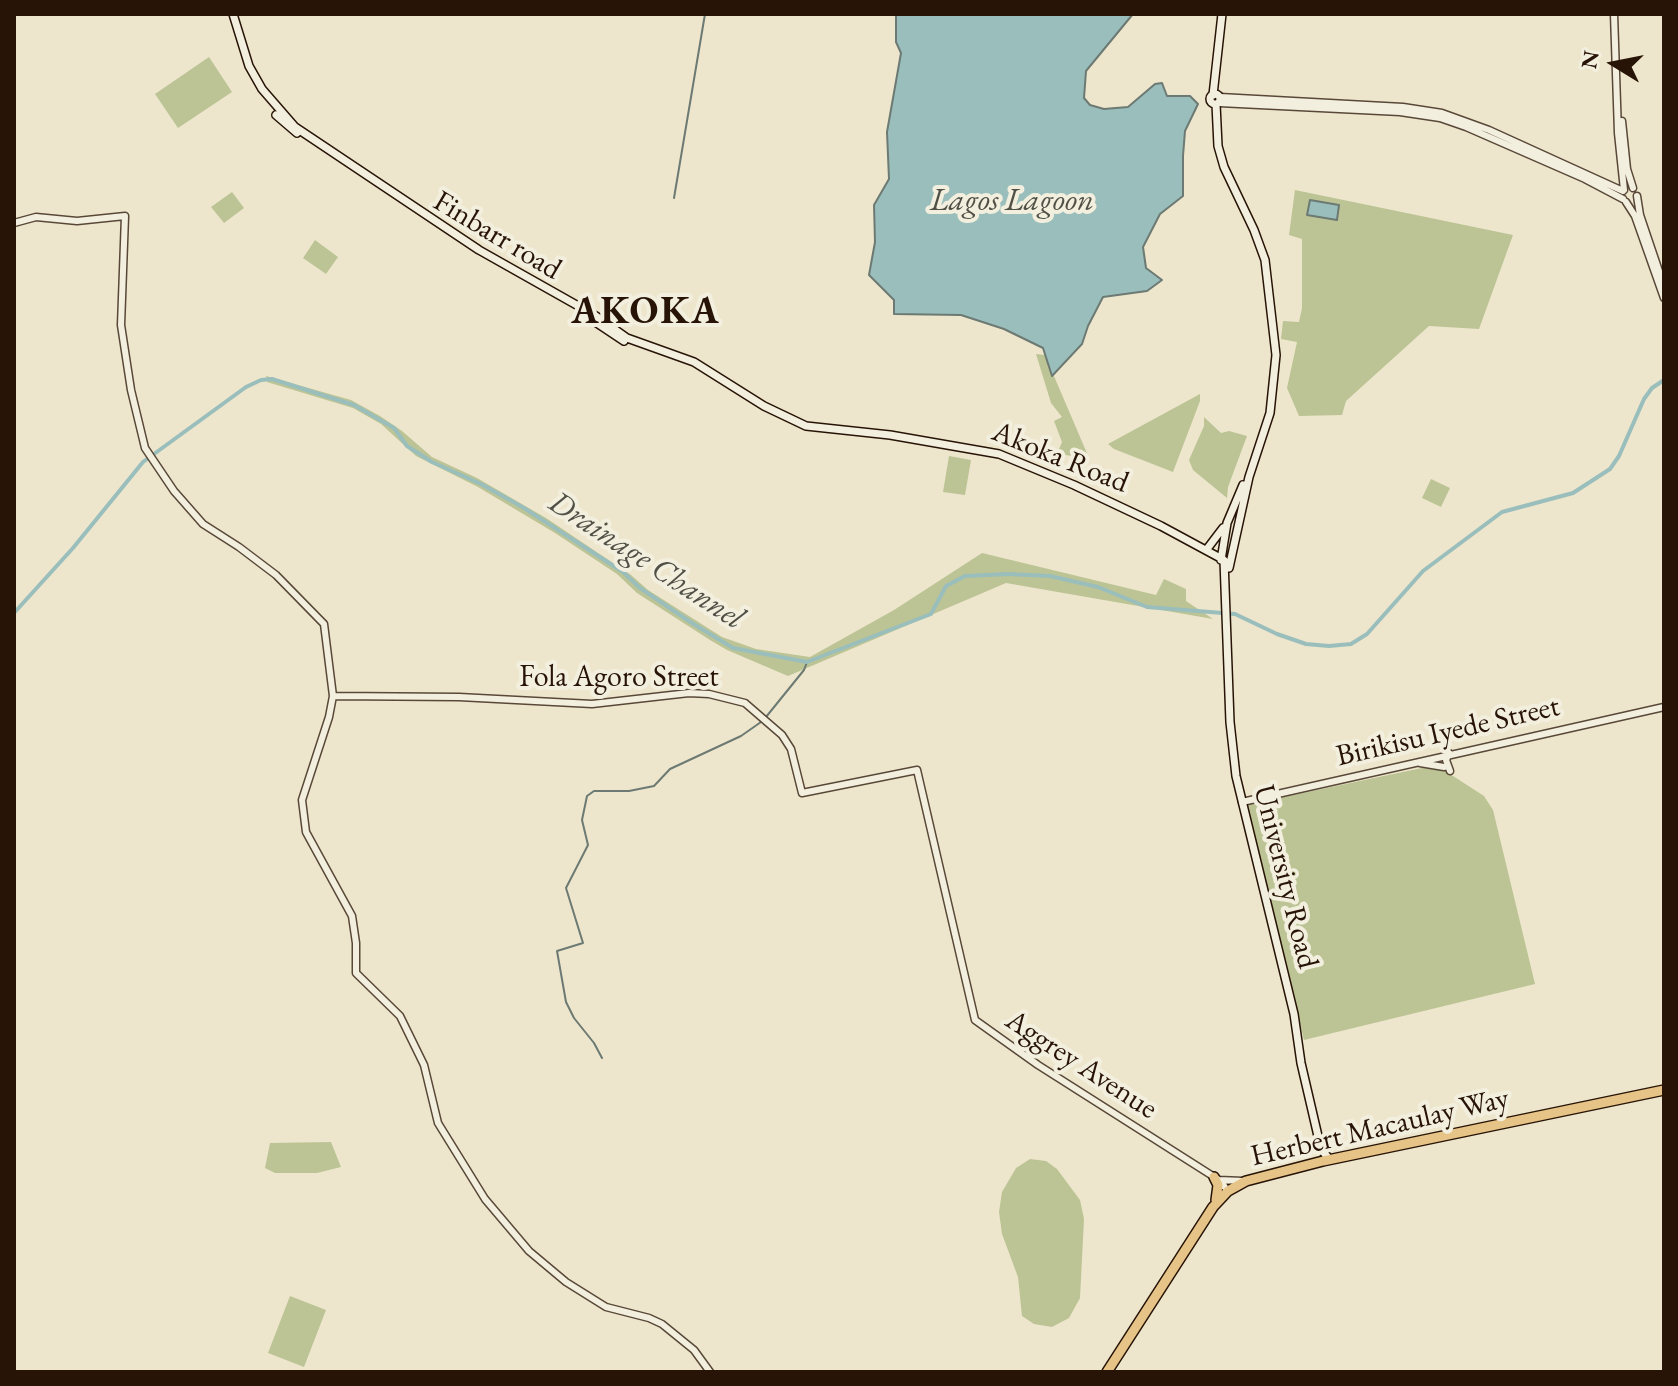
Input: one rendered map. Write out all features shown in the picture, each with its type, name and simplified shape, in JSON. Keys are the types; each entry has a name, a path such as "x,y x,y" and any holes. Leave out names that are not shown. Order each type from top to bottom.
{"highway":[{"name":"Herbert Macaulay Way","path":"1109,1372 1216,1203 1228,1191 1246,1181 1317,1162 1664,1092"},
{"name":"Herbert Macaulay Way","path":"1109,1372 1206,1224 1224,1201 1241,1188 1324,1165 1664,1092"},
{"path":"1216,1178 1216,1203"}],"main road":[{"name":"Finbarr road","path":"231,14 244,54 262,89 295,127 477,252 596,316 627,338 694,362 764,406 815,431"},
{"path":"1224,14 1213,139 1219,167 1250,232 1262,267 1272,347 1271,391 1267,411 1217,558 1225,612"},
{"path":"1216,99 1216,127 1221,157 1228,180 1254,230 1265,260 1276,355 1270,413 1249,477 1233,543 1226,590"},
{"name":"Akoka Road","path":"815,431 890,435 998,456 1074,485 1207,549 1217,558"},
{"path":"998,456 1225,562 1225,612"},
{"path":"1231,513 1234,520 1240,518"},
{"path":"1207,549 1227,523"},
{"path":"1217,558 1228,552 1233,543"},
{"name":"University Road","path":"1225,612 1232,745 1242,802 1294,1014 1301,1063 1321,1149"},
{"path":"1321,1149 1330,1160"},
{"path":"1317,1162 1321,1149"}],"street":[{"path":"1615,14 1628,177 1637,196 1640,215 1664,286"},
{"path":"1615,14 1618,133 1624,195 1664,298"},
{"path":"1216,99 1400,112 1440,118 1624,195 1633,202 1637,196"},
{"path":"1624,195 1633,188"},
{"path":"14,223 36,217 77,221 125,216 121,325 131,390 145,448 203,524 276,575 324,624 333,696 302,800 306,832 352,916 356,973 400,1016 424,1065 438,1123 485,1199 529,1251 566,1282 606,1307 662,1324 694,1350 710,1372"},
{"name":"Fola Agoro Street","path":"333,696 459,697 592,704 702,694 737,700 765,718 791,749 802,793 917,770"},
{"name":"Birikisu Iyede Street","path":"1242,802 1664,707"},
{"path":"1416,762 1447,769 1449,753"},
{"name":"Aggrey Avenue","path":"917,770 975,1020 1038,1065 1216,1178"},
{"path":"1216,1178 1246,1181"},
{"path":"1216,1178 1228,1191"}],"green space":[{"path":"209,57 232,92 178,128 155,94"},
{"path":"1295,190 1513,235 1479,329 1429,326 1346,401 1342,415 1299,416 1287,388 1297,342 1281,339 1283,321 1299,322 1302,308 1302,239 1289,235"},
{"path":"232,192 244,208 224,223 211,207"},
{"path":"315,240 338,257 326,274 303,258"},
{"path":"1036,354 1045,355 1089,458 1057,454 1062,442 1054,421 1062,417 1051,403"},
{"path":"266,376 351,400 380,416 432,457 477,478 546,518 631,575 648,590 722,637 756,649 810,657 894,610 982,553 1156,595 1164,579 1186,589 1186,601 1213,619 1006,583 788,676 710,640 637,593 617,574 555,533 478,487 416,456 381,424 353,408 267,382"},
{"path":"1200,394 1173,472 1108,444"},
{"path":"1204,417 1221,433 1229,431 1247,436 1228,487 1227,498 1193,470 1189,460 1204,426"},
{"path":"949,456 971,460 965,495 943,492"},
{"path":"1431,479 1450,488 1441,507 1422,498"},
{"path":"1436,765 1484,796 1493,810 1535,984 1304,1040 1246,805"},
{"path":"331,1142 341,1167 317,1173 275,1173 265,1168 270,1143"},
{"path":"1030,1159 1046,1161 1057,1169 1080,1200 1084,1219 1080,1298 1069,1318 1052,1327 1034,1324 1022,1316 1018,1277 1002,1234 999,1212 1002,1192 1016,1168"},
{"path":"290,1296 326,1310 304,1367 268,1353"}],"water":[{"name":"Lagos Lagoon","path":"896,14 1133,14 1086,71 1084,98 1090,105 1104,109 1128,107 1155,84 1162,83 1167,96 1190,96 1198,104 1185,131 1183,196 1160,214 1143,247 1146,268 1162,280 1147,291 1103,297 1082,344 1052,376 1043,348 1004,329 961,315 894,314 894,300 869,275 875,242 874,205 889,179 887,132 901,53 896,42"},
{"path":"1310,200 1339,205 1337,220 1307,215"}],"waterway":[{"path":"674,198 705,14"},
{"name":"Drainage Channel","path":"14,613 73,548 143,462 246,387 272,379 354,405 394,428 407,446 432,462 524,508 733,648 807,662 931,614 946,586 965,576 1008,574 1050,576 1098,587 1147,607 1235,614 1306,644 1351,644 1367,634 1423,571 1502,512 1573,493 1610,469 1619,456 1644,399 1652,388 1664,380"},
{"path":"766,717 807,662"},
{"path":"602,1058 566,1002 557,951 583,943 566,888 588,845 582,820 587,796 594,791 629,791 654,786 670,769 741,736 761,722"}],"district":[{"name":"AKOKA","path":"646,313"}]}
